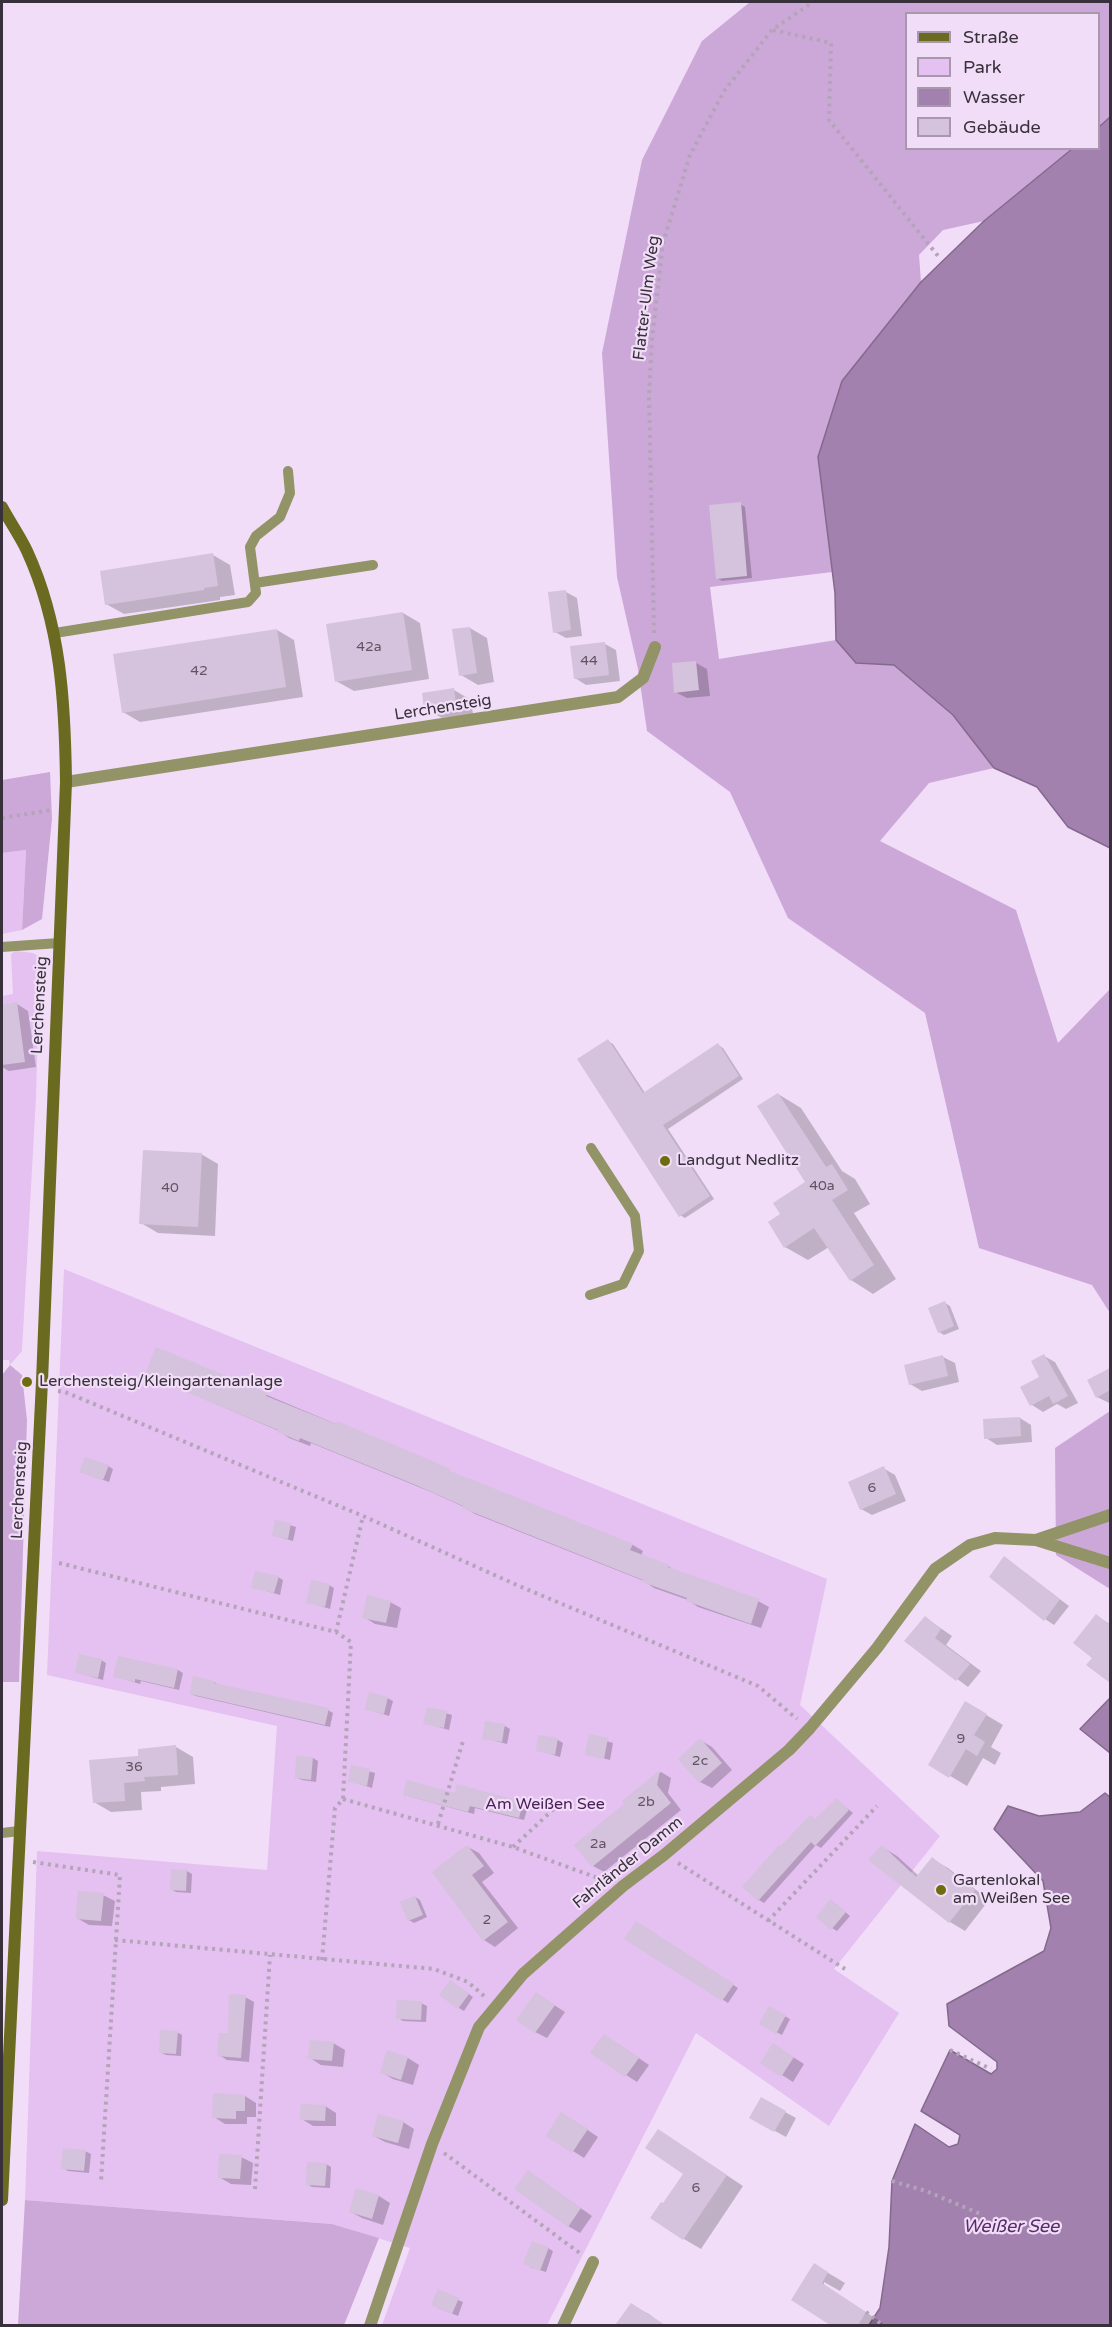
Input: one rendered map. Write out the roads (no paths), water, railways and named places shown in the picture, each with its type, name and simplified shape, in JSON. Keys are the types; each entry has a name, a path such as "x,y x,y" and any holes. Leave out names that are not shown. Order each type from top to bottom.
{"street":[{"name":"Lerchensteig","path":"2,507 31,561 55,633 64,706 66,782 42,1390 2,2200"},
{"name":"Lerchensteig","path":"66,782 618,697 643,678 655,647"},
{"name":"Fahrländer Damm","path":"1036,1540 1110,1515"},
{"name":"Fahrländer Damm","path":"370,2325 432,2144 479,2027 523,1974 623,1886 664,1855 789,1750 877,1647 935,1569 970,1545 995,1538 1036,1540 1110,1563"},
{"path":"563,2325 592,2262"}],"lane":[{"path":"55,633 248,602 256,593 250,546 256,536 280,518 290,493 288,471"},
{"path":"255,583 373,565"},
{"path":"2,947 59,943"},
{"path":"590,1295 623,1284 639,1251 635,1216 591,1148"},
{"path":"2,1833 19,1831"}],"water":[{"path":"1110,117 1110,848 1068,827 1037,787 994,768 953,715 894,665 856,663 836,640 835,593 818,457 842,381 921,282 984,221 1071,150 1100,150 1100,126"},
{"path":"1110,1698 1110,1753 1080,1729"},
{"name":"Weißer See","path":"1105,1793 1110,1797 1110,2325 869,2325 880,2308 889,2247 892,2181 915,2124 949,2147 958,2144 960,2135 921,2111 950,2050 991,2074 997,2069 997,2062 949,2026 947,2004 1044,1951 1051,1928 1043,1881 994,1829 1008,1806 1039,1816 1080,1812"}],"place":[{"name":"Landgut Nedlitz","path":"665,1161"},
{"name":"Lerchensteig/Kleingartenanlage","path":"27,1382"},
{"name":"Gartenlokal am Weißen See","path":"941,1890"}],"park label":[{"name":"Am Weißen See","path":"545,1805"}]}
